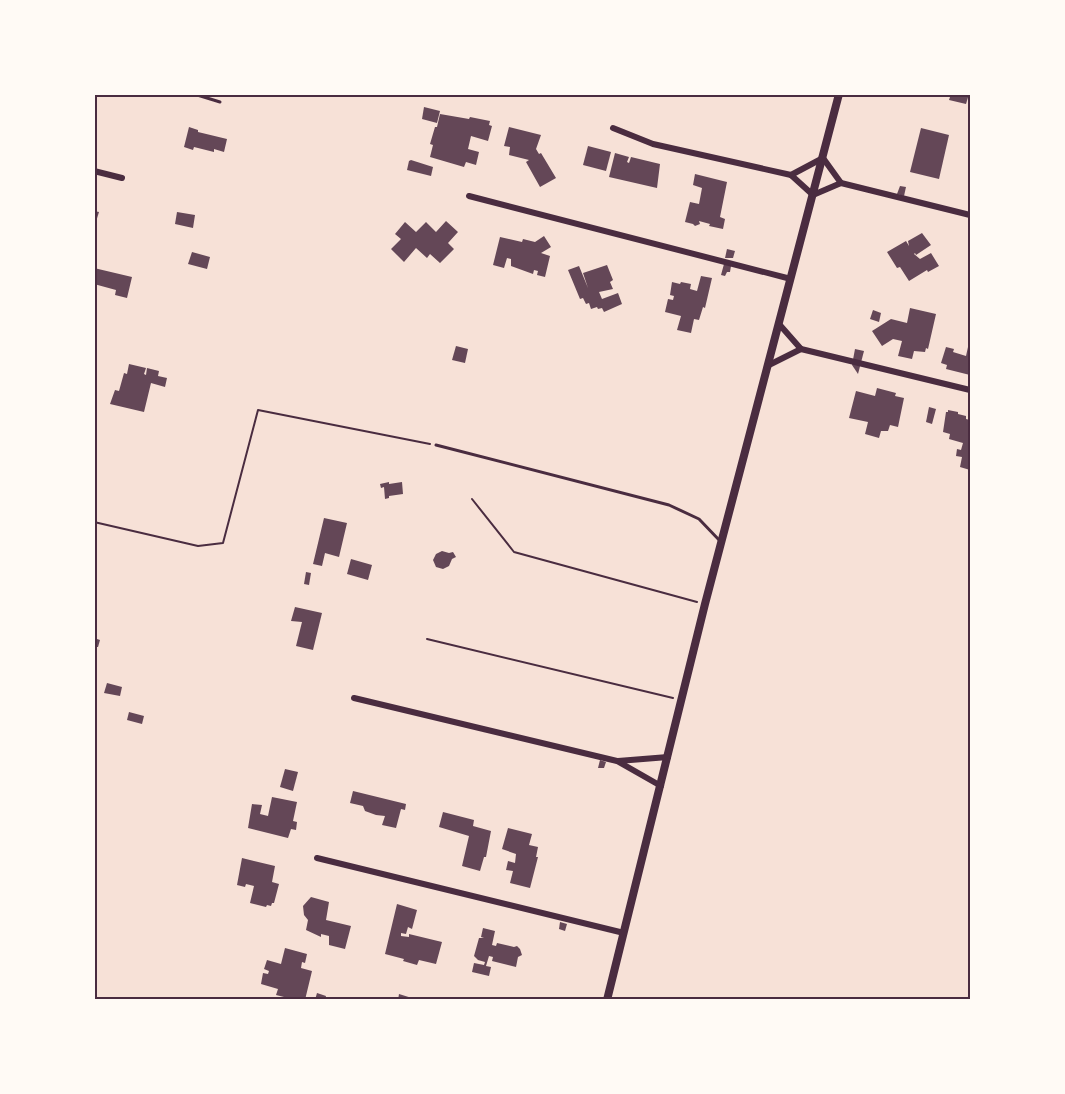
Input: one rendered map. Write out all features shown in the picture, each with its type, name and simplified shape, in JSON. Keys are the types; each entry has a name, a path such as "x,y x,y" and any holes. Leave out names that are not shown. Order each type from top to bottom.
{"street":[{"path":"607,999 705,604 839,94"},
{"path":"613,128 652,144 791,176 813,195"},
{"path":"791,176 823,158"},
{"path":"823,158 841,183"},
{"path":"94,171 122,178"},
{"path":"813,195 841,183 970,215"},
{"path":"469,195 791,279"},
{"path":"779,324 801,349 970,390"},
{"path":"768,365 801,349"},
{"path":"354,698 617,761 661,786"},
{"path":"617,761 668,758"},
{"path":"317,858 624,933"}],"lane":[{"path":"194,94 220,102"},
{"path":"436,446 669,505 699,519 722,543"}],"path":[{"path":"94,522 198,546 223,543 258,410 436,446"},
{"path":"472,499 514,552 705,604"},
{"path":"428,639 682,700"}],"building":[{"path":"951,94 969,94 966,104 949,100"},
{"path":"424,107 440,111 437,123 422,119"},
{"path":"440,114 490,121 489,125 492,126 488,141 471,136 468,149 479,152 476,165 466,162 464,167 430,157 433,145 430,144"},
{"path":"189,127 198,132 227,139 224,152 194,147 193,150 184,147"},
{"path":"509,127 541,135 536,149 539,154 541,153 556,178 540,187 526,162 529,160 509,155 510,147 504,146"},
{"path":"921,128 949,135 939,179 910,172"},
{"path":"588,146 611,152 606,171 583,165"},
{"path":"615,153 629,157 627,162 629,163 631,157 660,164 657,188 609,177"},
{"path":"411,160 433,167 431,176 407,170"},
{"path":"695,174 727,182 720,217 725,219 723,229 699,221 700,224 695,226 685,222 690,202 699,204 702,188 693,185"},
{"path":"900,186 906,187 904,196 897,194"},
{"path":"94,211 99,212 95,225 94,225"},
{"path":"177,212 195,215 193,228 175,224"},
{"path":"446,221 458,232 448,243 454,249 440,263 430,254 427,258 416,248 404,262 391,249 401,239 395,234 405,222 416,232 426,222 436,232"},
{"path":"922,233 931,245 916,255 914,254 920,259 931,253 939,266 909,281 887,252 906,241 909,246 908,241"},
{"path":"544,236 551,247 541,253 550,256 545,277 537,275 538,271 534,270 533,274 511,266 511,259 507,258 504,268 493,265 500,237 522,242 523,239 535,242"},
{"path":"727,249 735,251 733,258 725,258"},
{"path":"192,252 210,257 207,269 188,264"},
{"path":"724,264 731,266 730,272 727,272 725,276 721,275"},
{"path":"607,265 613,280 610,282 613,289 599,292 602,299 618,293 622,304 604,312 602,308 591,309 589,303 586,304 583,298 580,299 568,270 579,266 588,288 583,273"},
{"path":"94,268 132,277 127,298 115,295 116,290 94,284"},
{"path":"701,276 712,278 705,308 703,307 699,320 694,319 691,333 677,330 681,316 665,312 668,299 673,300 674,296 670,295 672,282 691,284 690,289 697,291"},
{"path":"910,308 936,314 928,349 926,348 925,352 914,351 912,359 898,356 902,341 893,339 882,346 872,331 891,319 907,323"},
{"path":"873,310 881,313 879,322 870,319"},
{"path":"456,346 468,349 465,363 452,360"},
{"path":"946,347 966,356 968,347 970,348 970,375 946,369 947,365 941,363"},
{"path":"855,349 864,351 858,374 852,365"},
{"path":"129,364 146,368 144,374 146,375 147,368 159,371 158,376 167,378 165,387 151,383 144,412 110,404 115,390 119,391"},
{"path":"877,388 896,393 895,396 904,398 898,427 890,425 888,431 881,431 879,438 865,434 868,422 849,418 856,391 875,396"},
{"path":"929,407 936,409 932,424 926,422"},
{"path":"948,410 958,412 970,420 970,470 960,467 962,457 956,456 957,449 961,450 963,443 949,439 950,434 943,432"},
{"path":"389,482 389,484 402,482 403,494 389,496 385,499 384,487 381,488 380,484"},
{"path":"324,518 347,523 339,557 325,553 322,566 313,564"},
{"path":"442,551 453,552 456,557 452,559 449,566 443,569 436,567 433,560 436,554"},
{"path":"351,559 372,565 368,580 347,574"},
{"path":"306,572 311,573 309,585 304,584"},
{"path":"295,607 322,613 313,650 296,646 302,622 291,621"},
{"path":"94,638 100,640 98,647 94,647"},
{"path":"107,683 122,687 120,696 104,693"},
{"path":"129,712 144,716 142,724 127,720"},
{"path":"600,760 606,762 604,768 598,768"},
{"path":"285,769 298,772 293,791 280,787"},
{"path":"353,791 406,804 405,810 401,809 396,828 382,825 385,816 365,811 363,806 350,803"},
{"path":"272,797 297,802 293,821 297,822 296,830 291,829 288,838 248,828 252,804 262,805 260,814 268,816"},
{"path":"443,812 474,820 473,826 491,831 486,857 484,857 480,871 462,866 469,836 439,827"},
{"path":"508,828 532,834 529,845 538,847 536,857 538,857 530,888 510,883 513,871 506,870 508,861 515,863 516,854 502,849"},
{"path":"242,858 275,866 272,882 279,884 271,906 250,903 254,886 237,885"},
{"path":"311,897 329,902 326,920 351,926 345,949 329,945 329,936 321,934 321,937 306,930 308,920 304,915 303,906"},
{"path":"397,904 417,910 412,929 408,927 406,934 401,933 401,936 409,937 409,934 442,942 436,964 419,960 417,965 385,954"},
{"path":"560,922 567,924 565,931 559,929"},
{"path":"483,928 495,931 492,945 496,946 497,943 517,946 520,949 522,955 518,957 516,967 492,961 493,957 489,956 486,966 491,967 489,976 472,972 474,963 484,965 485,962 474,956 479,938 484,938 481,937"},
{"path":"285,948 307,954 301,968 312,971 305,1000 276,995 278,989 261,984 263,973 268,974 269,971 264,969 267,960 281,964"},
{"path":"317,993 326,996 325,1000 315,1000"},
{"path":"399,994 415,999 415,1000 398,1000"}]}
